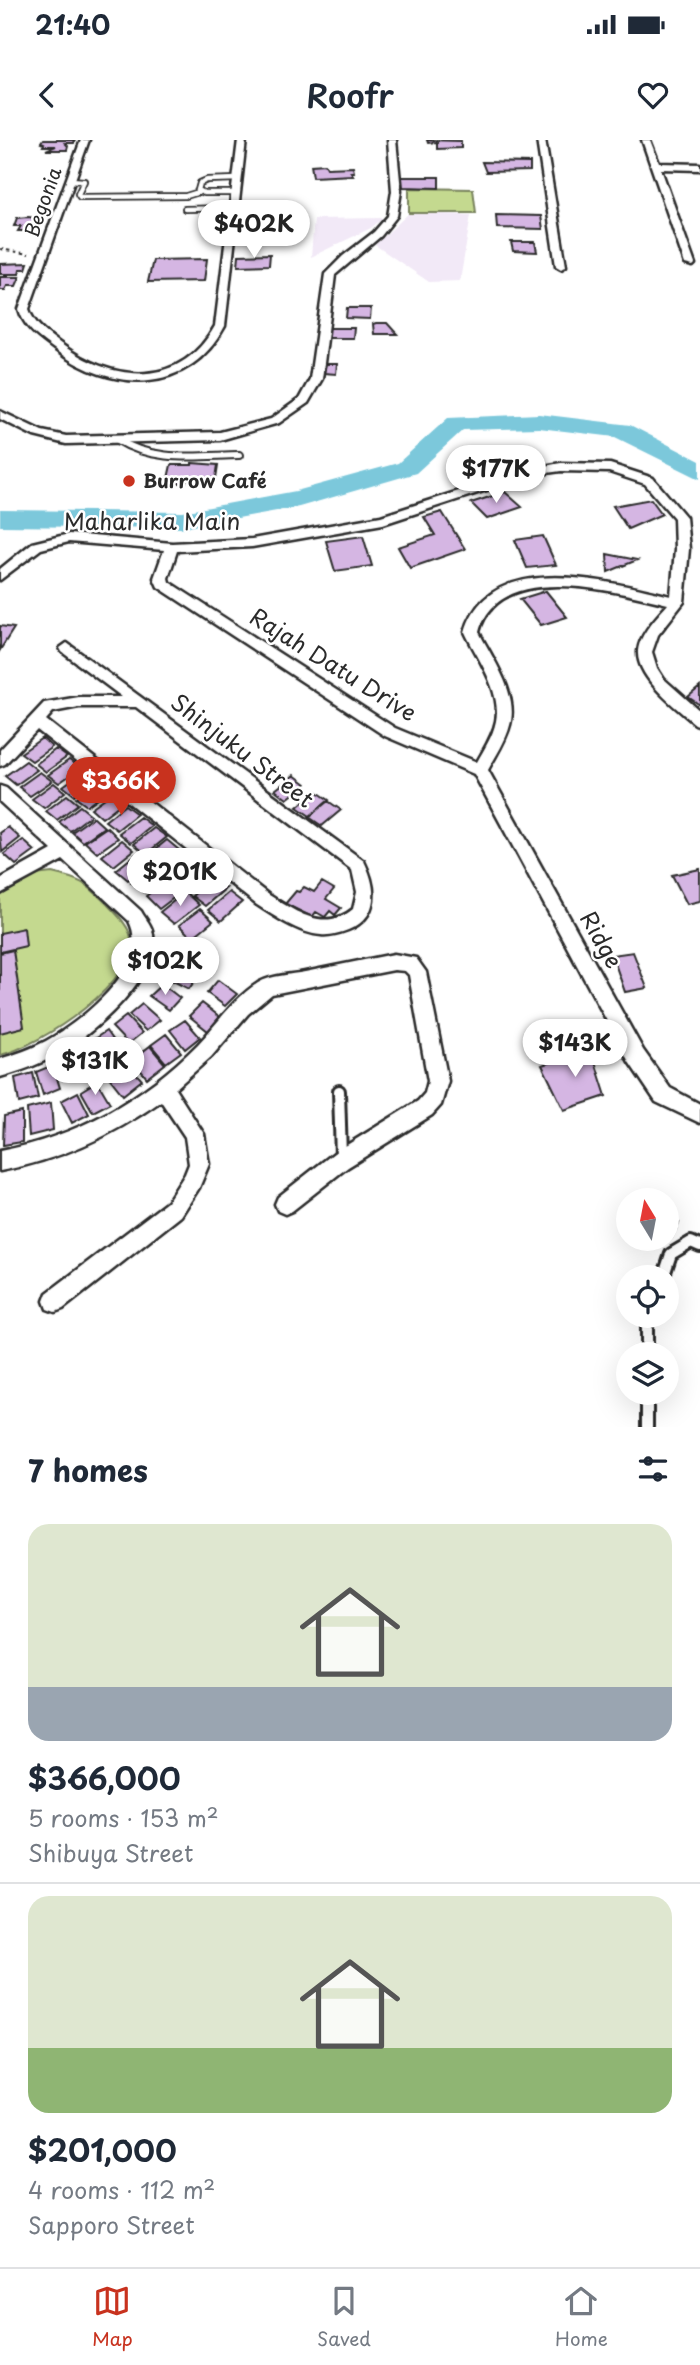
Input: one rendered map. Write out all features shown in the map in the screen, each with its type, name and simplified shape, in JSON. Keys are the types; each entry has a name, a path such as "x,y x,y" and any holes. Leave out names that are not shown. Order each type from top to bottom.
{"street":[{"name":"Begonia","path":"85,140 24,309 28,322 76,360 106,374 150,376 190,364 209,349 220,326 234,208"},
{"path":"234,208 243,140"},
{"path":"0,414 38,434 66,440 220,436 275,421 304,401 316,379 330,274 338,263 384,226 396,208 392,140"},
{"path":"541,140 561,266"},
{"path":"646,140 690,264"},
{"path":"655,166 700,167"},
{"name":"Maharlika Main","path":"0,576 37,546 69,538 172,547 252,543 328,532 383,520 531,472 561,467 610,468 649,481 680,517 682,549 677,602"},
{"name":"Rajah Datu Drive","path":"172,547 161,578 163,584 390,732 480,770"},
{"path":"480,770 498,736 504,720 505,705 472,632 479,612 504,593 541,581 586,582 677,602 652,634 645,652 650,669 659,683 700,720"},
{"name":"Shinjuku Street","path":"35,720 263,900 294,919 324,929 354,920 366,905 366,883 358,866 67,648"},
{"path":"0,760 49,707 61,703 140,702"},
{"name":"Ridge","path":"480,770 636,1056 663,1095 700,1114"},
{"path":"0,792 135,916 143,931 140,961 117,994 61,1043 27,1060 0,1068"},
{"path":"0,887 64,852"},
{"path":"0,1161 61,1148 83,1139 163,1087 204,1050 252,996 268,987 394,962 410,964 417,972 438,1081 434,1098 425,1108 341,1160 285,1204"},
{"path":"55,1301 173,1209 192,1181 199,1164 198,1146 194,1134 163,1087"}],"lane":[{"path":"199,192 202,181 238,179"},
{"path":"70,180 83,181 78,194 80,197 236,193"},
{"path":"186,209 234,208"},
{"path":"116,439 133,452 149,455 240,456"},
{"path":"339,1091 341,1160"},
{"path":"667,1265 671,1254 691,1242 700,1246"},
{"path":"647,1405 647,1427"}],"path":[{"path":"0,249 42,256"}],"shaded area":[{"path":"409,213 471,215 460,281 429,282 375,245"},
{"path":"383,218 371,228 311,257 314,219"}],"green space":[{"path":"409,188 473,189 476,213 409,213"},
{"path":"52,873 83,883 107,904 130,934 130,952 121,971 84,1009 38,1039 0,1055 0,896 35,875"}],"building":[{"path":"43,140 75,140 74,143 65,143 67,150 46,150 56,146 43,146"},
{"path":"427,140 461,141 461,148 437,149 437,142 428,143"},
{"path":"482,162 530,163 530,171 486,172"},
{"path":"325,164 327,168 353,167 353,175 313,177 311,165"},
{"path":"402,177 439,177 439,188 403,187"},
{"path":"273,205 273,221 237,222 238,206"},
{"path":"496,215 541,216 543,229 497,228"},
{"path":"17,218 37,218 31,231 18,231 21,226 14,226"},
{"path":"511,242 535,242 537,252 513,251"},
{"path":"270,254 269,265 238,266 239,255"},
{"path":"207,259 204,281 148,282 153,260"},
{"path":"28,263 26,269 20,269 19,274 0,274 0,264"},
{"path":"0,277 20,277 16,286 7,286 5,290 0,290"},
{"path":"347,308 371,308 370,319 346,318"},
{"path":"387,323 397,334 374,334 373,324"},
{"path":"329,328 354,328 353,338 328,338"},
{"path":"326,364 337,364 336,374 324,373"},
{"path":"171,465 218,465 216,478 192,478 184,483 167,483"},
{"path":"505,492 522,507 487,519 471,503"},
{"path":"651,499 662,514 628,529 613,506"},
{"path":"442,512 465,549 410,568 398,547 435,535 424,517"},
{"path":"363,536 372,566 335,571 326,541"},
{"path":"543,536 556,565 527,568 515,540"},
{"path":"607,554 637,560 608,572"},
{"path":"546,591 567,617 541,625 520,599"},
{"path":"0,626 14,628 0,650"},
{"path":"700,687 700,705 688,697"},
{"path":"42,738 52,747 32,761 21,753"},
{"path":"56,749 67,757 46,772 36,764"},
{"path":"69,760 80,768 59,783 48,775"},
{"path":"26,761 37,770 16,785 5,776"},
{"path":"84,771 95,780 74,795 63,786"},
{"path":"40,772 52,781 30,796 19,787"},
{"path":"294,775 306,784 287,799 275,790"},
{"path":"96,782 108,791 87,806 76,798"},
{"path":"54,783 65,792 44,808 32,799"},
{"path":"316,791 329,800 310,816 297,807"},
{"path":"112,793 123,802 102,818 91,808"},
{"path":"67,795 78,804 57,820 46,811"},
{"path":"328,801 341,810 322,826 309,817"},
{"path":"125,805 137,814 117,830 105,821"},
{"path":"80,806 91,815 70,831 59,822"},
{"path":"93,817 104,827 83,842 72,832"},
{"path":"140,817 152,826 131,843 119,833"},
{"path":"8,827 20,838 2,852 0,833"},
{"path":"107,827 118,838 97,853 85,842"},
{"path":"154,828 167,837 146,854 134,844"},
{"path":"23,840 35,851 16,865 4,854"},
{"path":"122,840 134,850 114,866 102,856"},
{"path":"167,840 179,850 159,867 146,857"},
{"path":"182,851 194,861 174,878 161,868"},
{"path":"136,854 148,864 128,880 116,870"},
{"path":"197,864 209,874 189,892 176,882"},
{"path":"152,865 165,875 145,893 131,882"},
{"path":"700,869 700,901 687,904 672,875"},
{"path":"171,877 184,890 159,909 146,896"},
{"path":"213,878 226,888 205,906 192,896"},
{"path":"322,882 334,889 326,899 341,908 335,915 330,911 325,917 316,912 312,917 285,904 296,891 299,892 304,887 314,892"},
{"path":"185,892 199,905 174,924 160,912"},
{"path":"229,892 242,902 221,921 208,910"},
{"path":"200,909 213,921 192,938 179,925"},
{"path":"24,928 26,946 0,952 0,933"},
{"path":"13,950 24,1027 0,1033 0,953"},
{"path":"193,952 214,965 198,976 189,989 167,978 176,965"},
{"path":"633,952 647,988 625,992 612,955"},
{"path":"218,980 237,994 225,1006 207,993"},
{"path":"162,984 180,998 169,1010 149,996"},
{"path":"202,1003 220,1017 208,1031 189,1016"},
{"path":"142,1004 160,1020 146,1031 129,1015"},
{"path":"126,1016 142,1033 128,1044 112,1027"},
{"path":"185,1020 200,1037 185,1049 170,1030"},
{"path":"106,1031 120,1051 105,1061 91,1041"},
{"path":"166,1034 181,1052 166,1063 151,1045"},
{"path":"150,1046 165,1064 147,1078 132,1060"},
{"path":"83,1049 93,1071 76,1079 66,1058"},
{"path":"591,1049 606,1096 564,1110 542,1065"},
{"path":"126,1062 142,1080 123,1095 108,1076"},
{"path":"53,1065 60,1088 43,1095 36,1072"},
{"path":"33,1073 38,1098 19,1103 15,1078"},
{"path":"97,1081 110,1103 93,1112 81,1091"},
{"path":"78,1092 89,1114 72,1123 61,1101"},
{"path":"51,1103 53,1130 29,1136 27,1109"},
{"path":"22,1112 22,1142 3,1145 4,1116"}],"waterway":[{"path":"0,518 183,520 299,499 407,468 457,423 539,421 621,430 700,471"}],"place":[{"name":"Burrow Café","path":"129,481"}]}
